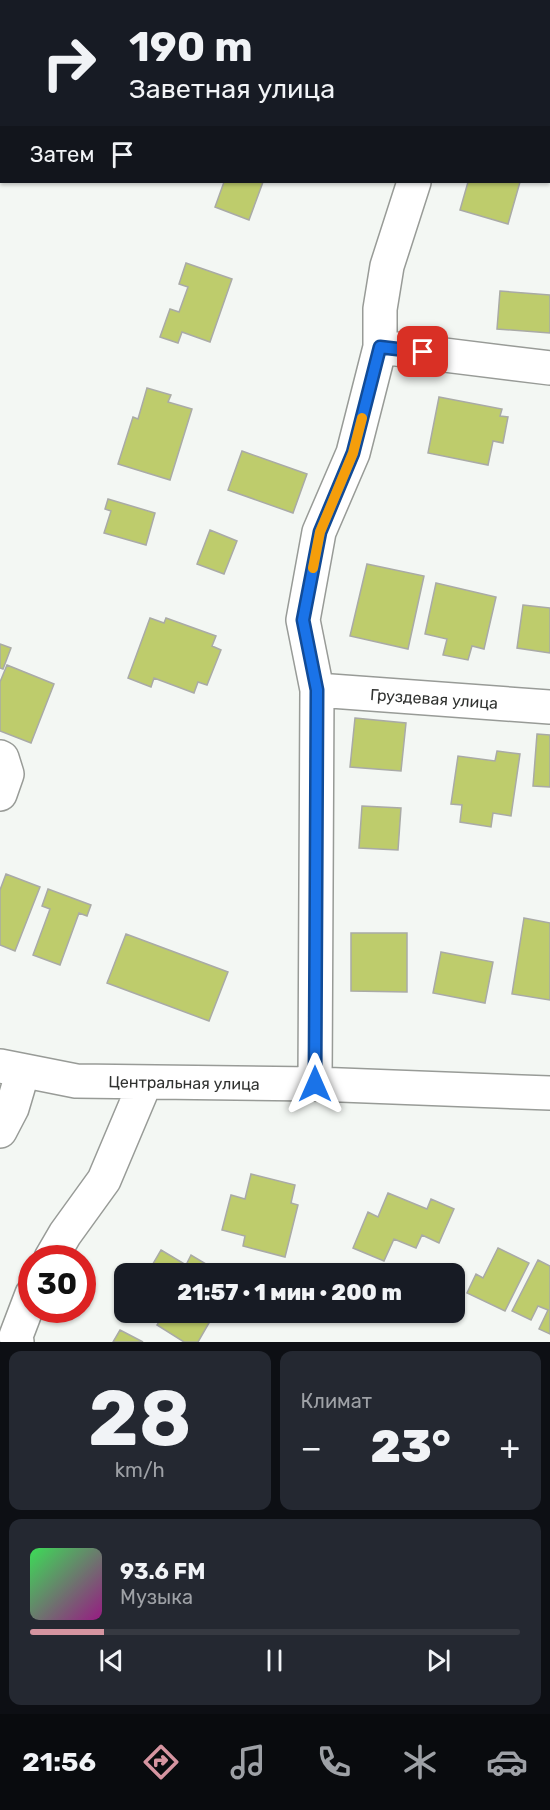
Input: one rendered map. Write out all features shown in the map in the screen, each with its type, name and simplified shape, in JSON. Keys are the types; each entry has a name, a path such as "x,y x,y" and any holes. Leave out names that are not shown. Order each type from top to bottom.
{"street":[{"path":"315,1084 317,690 303,620 320,532 353,453 380,347 380,309 387,266 414,183"},
{"path":"380,347 550,368"},
{"name":"Груздевая улица","path":"317,690 550,707"},
{"path":"0,757 7,774 0,794"},
{"path":"0,1131 12,1108 11,1069"},
{"name":"Центральная улица","path":"11,1069 76,1081 315,1084 550,1092"},
{"path":"59,1245 104,1180 145,1083"},
{"path":"0,1308 17,1339"},
{"path":"17,1339 22,1323"}],"building":[{"path":"224,183 263,183 249,220 215,207"},
{"path":"468,183 520,183 508,224 460,210"},
{"path":"186,263 232,279 210,342 182,332 178,343 160,337 170,309 179,312 188,287 179,284"},
{"path":"500,291 550,295 550,333 497,329"},
{"path":"147,388 171,395 168,402 192,409 170,480 118,464 133,417 138,419"},
{"path":"439,397 502,409 500,416 508,417 503,443 493,441 488,465 428,453"},
{"path":"242,451 307,474 293,513 228,490"},
{"path":"108,499 155,513 146,545 104,533 111,511 105,509"},
{"path":"210,530 237,541 224,574 197,564"},
{"path":"367,564 424,576 408,649 350,636"},
{"path":"436,583 496,597 484,649 472,646 468,660 443,655 447,639 425,634"},
{"path":"523,605 550,608 550,653 517,648"},
{"path":"150,618 164,623 166,618 216,636 212,646 221,650 207,685 198,682 194,693 154,678 151,687 128,678"},
{"path":"0,644 11,648 3,669 0,668"},
{"path":"7,665 54,684 31,743 0,731 0,682"},
{"path":"355,718 406,723 401,771 350,767"},
{"path":"537,734 550,735 550,787 533,786"},
{"path":"497,751 520,754 511,816 493,813 491,827 460,822 462,805 451,804 458,756 495,761"},
{"path":"362,806 401,808 398,850 359,848"},
{"path":"6,874 40,887 15,951 0,945 0,890"},
{"path":"48,889 91,905 87,916 79,913 60,965 33,955 50,909 42,906"},
{"path":"524,918 550,923 550,1000 512,994"},
{"path":"351,933 407,933 407,992 351,991"},
{"path":"126,934 228,972 209,1021 107,983"},
{"path":"441,952 493,962 485,1003 433,993"},
{"path":"251,1174 295,1185 291,1203 298,1205 285,1257 243,1246 245,1236 222,1230 231,1195 245,1199"},
{"path":"388,1193 427,1209 431,1199 454,1209 439,1243 422,1235 416,1248 394,1239 384,1261 353,1248 368,1212 378,1217"},
{"path":"498,1248 529,1263 505,1311 467,1293 476,1274 483,1278"},
{"path":"161,1250 183,1263 153,1263"},
{"path":"191,1255 204,1263 187,1263"},
{"path":"538,1260 550,1266 550,1334 539,1329 548,1310 538,1306 531,1320 512,1311"},
{"path":"158,1323 209,1323 198,1342 184,1342 157,1325"},
{"path":"120,1330 143,1342 113,1342"}],"slow traffic":[{"path":"313,568 320,532 353,453 362,418"}],"route":[{"path":"315,1084 317,690 303,620 320,532 353,453 380,347 423,352"}]}
